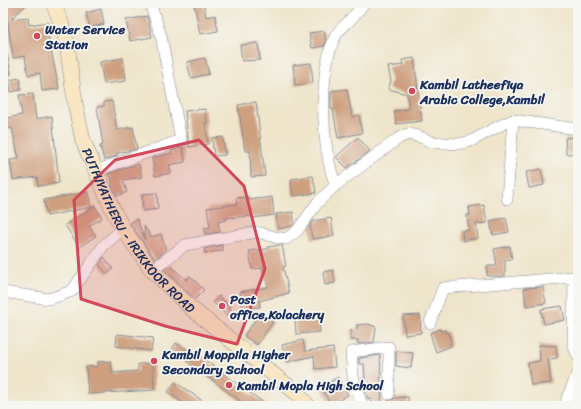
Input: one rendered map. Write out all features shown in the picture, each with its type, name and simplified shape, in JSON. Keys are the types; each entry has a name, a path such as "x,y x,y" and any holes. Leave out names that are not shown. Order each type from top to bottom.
{"main road":[{"name":"PUTHIYATHERU - IRIKKOOR ROAD","path":"53,3 61,22 67,44 75,103 83,141 123,229 152,270 192,309 299,395 308,406"}],"street":[{"path":"96,171 181,140 161,36 150,3"},
{"path":"336,185 327,153 324,106 325,75 329,49 336,33 351,20 364,3"},
{"path":"507,199 513,120"},
{"path":"152,270 185,245 257,232 286,239 297,231 318,202 336,185 399,138 408,134 418,136 432,142 458,144 471,141 513,120 578,129"},
{"path":"3,292 49,300 72,291 104,245 123,229"},
{"path":"430,323 443,288 576,277 573,344 578,356"},
{"path":"362,406 353,377 352,352 389,347 389,394"},
{"path":"566,406 567,398 578,373"}],"highlighted area":[{"path":"199,140 244,186 265,269 237,344 165,326 81,299 74,200 115,160"}],"building":[{"path":"11,3 28,3 11,19 28,17 29,25 48,22 50,34 48,35 59,89 42,91 40,73 28,75 25,56 13,58 7,17 3,20 3,11"},
{"path":"194,3 204,3 206,17 215,15 218,31 200,34"},
{"path":"101,9 104,24 90,28 86,13"},
{"path":"147,16 152,37 130,41 126,20"},
{"path":"324,31 326,42 324,46 312,48 309,33"},
{"path":"258,43 260,60 242,61 240,45"},
{"path":"6,49 11,74 3,76 3,50"},
{"path":"123,58 126,81 104,84 100,62"},
{"path":"205,58 209,74 191,78 187,62"},
{"name":"Kambil Latheefiya Arabic College,Kambil","path":"414,58 422,121 396,124 394,111 409,109 407,94 388,89 391,81 388,67 403,65 402,60"},
{"path":"311,63 313,83 295,85 293,65"},
{"path":"20,78 21,90 11,92 9,80"},
{"path":"347,89 352,117 359,115 362,133 338,138 333,109 331,109 331,91"},
{"path":"33,94 36,119 52,116 59,183 38,186 37,177 13,180 10,160 19,159 12,128 3,130 3,119 22,115 19,95"},
{"path":"112,101 117,130 133,127 137,149 117,153 117,156 104,160 100,146 103,145 97,107 104,106 104,102"},
{"path":"256,102 265,176 251,177 250,151 245,151 238,105"},
{"path":"205,109 208,144 189,147 185,111"},
{"path":"223,137 225,155 214,156 212,138"},
{"path":"358,137 370,151 347,168 336,157"},
{"path":"578,137 578,153 566,154 565,138"},
{"path":"183,147 185,162 169,165 171,173 155,176 152,158 172,153 171,151"},
{"path":"139,164 142,177 123,180 127,192 117,196 113,188 111,176 108,174"},
{"path":"541,169 544,185 529,188 526,172"},
{"path":"313,176 316,193 293,196 291,179"},
{"path":"88,192 91,207 47,216 44,200"},
{"path":"157,193 158,209 143,211 142,194"},
{"path":"249,197 249,200 272,197 274,215 253,218 253,216 226,218 226,220 218,222 220,232 205,234 204,228 210,227 207,208 237,204 236,198"},
{"path":"484,205 487,223 476,224 478,238 463,241 462,231 469,230 467,215 470,215 469,207"},
{"path":"95,206 102,218 89,226 96,236 79,247 65,225"},
{"path":"293,212 294,223 292,226 278,229 276,214"},
{"path":"331,218 334,236 312,239 310,225 313,221"},
{"path":"506,218 509,232 493,235 490,221"},
{"path":"137,219 145,240 144,226 151,237 161,234 166,250 155,259 130,223"},
{"path":"222,245 223,251 205,253 204,249"},
{"path":"282,245 286,266 283,267 289,293 259,301 260,307 243,309 240,292 268,287 263,268 252,269 249,251 268,249 268,247"},
{"path":"510,246 512,259 505,260 505,276 487,276 487,266 497,266 494,249"},
{"path":"104,257 113,269 107,274 99,265"},
{"path":"170,265 186,280 190,276 204,290 195,299 164,269"},
{"path":"333,270 335,283 325,285 323,272"},
{"path":"543,287 546,303 526,306 524,288"},
{"name":"Post office,Kolachery","path":"219,296 231,309 226,315 213,302"},
{"path":"562,306 565,320 544,324 541,309"},
{"path":"260,313 273,322 257,345 244,336"},
{"path":"420,315 421,333 405,335 403,316"},
{"path":"318,316 320,332 296,334 295,318"},
{"path":"368,324 376,327 374,342 358,344 358,340 351,340 351,330 357,329 357,325"},
{"path":"440,329 440,331 445,330 446,333 449,332 451,346 436,352 430,333"},
{"path":"117,334 153,338 151,351 116,346"},
{"path":"303,340 305,351 333,348 335,367 315,369 314,356 286,362 282,345"},
{"name":"Kambil Mopla High School","path":"176,343 196,356 197,354 268,406 247,406 186,361 193,360 193,356 176,354 171,351"},
{"path":"539,345 556,346 557,358 548,359 551,383 531,385 528,363 540,361"},
{"path":"396,351 413,353 411,368 396,366"},
{"path":"380,355 382,406 372,406 371,398 368,399 362,383 362,379 365,379 364,364 359,364 359,358"},
{"path":"111,361 112,373 138,371 138,364 153,363 154,390 88,394 86,367 98,366 98,362"},
{"path":"338,377 348,395 331,405 321,387"},
{"path":"175,382 210,406 187,406 168,392"},
{"path":"408,397 409,406 388,406 388,401 395,398"}],"place":[{"name":"Water Service Station","path":"37,36"},
{"name":"Kambil Latheefiya Arabic College,Kambil","path":"412,91"},
{"name":"Post office,Kolachery","path":"222,306"},
{"name":"Kambil Moppila Higher Secondary School","path":"154,361"},
{"name":"Kambil Mopla High School","path":"229,385"}]}
